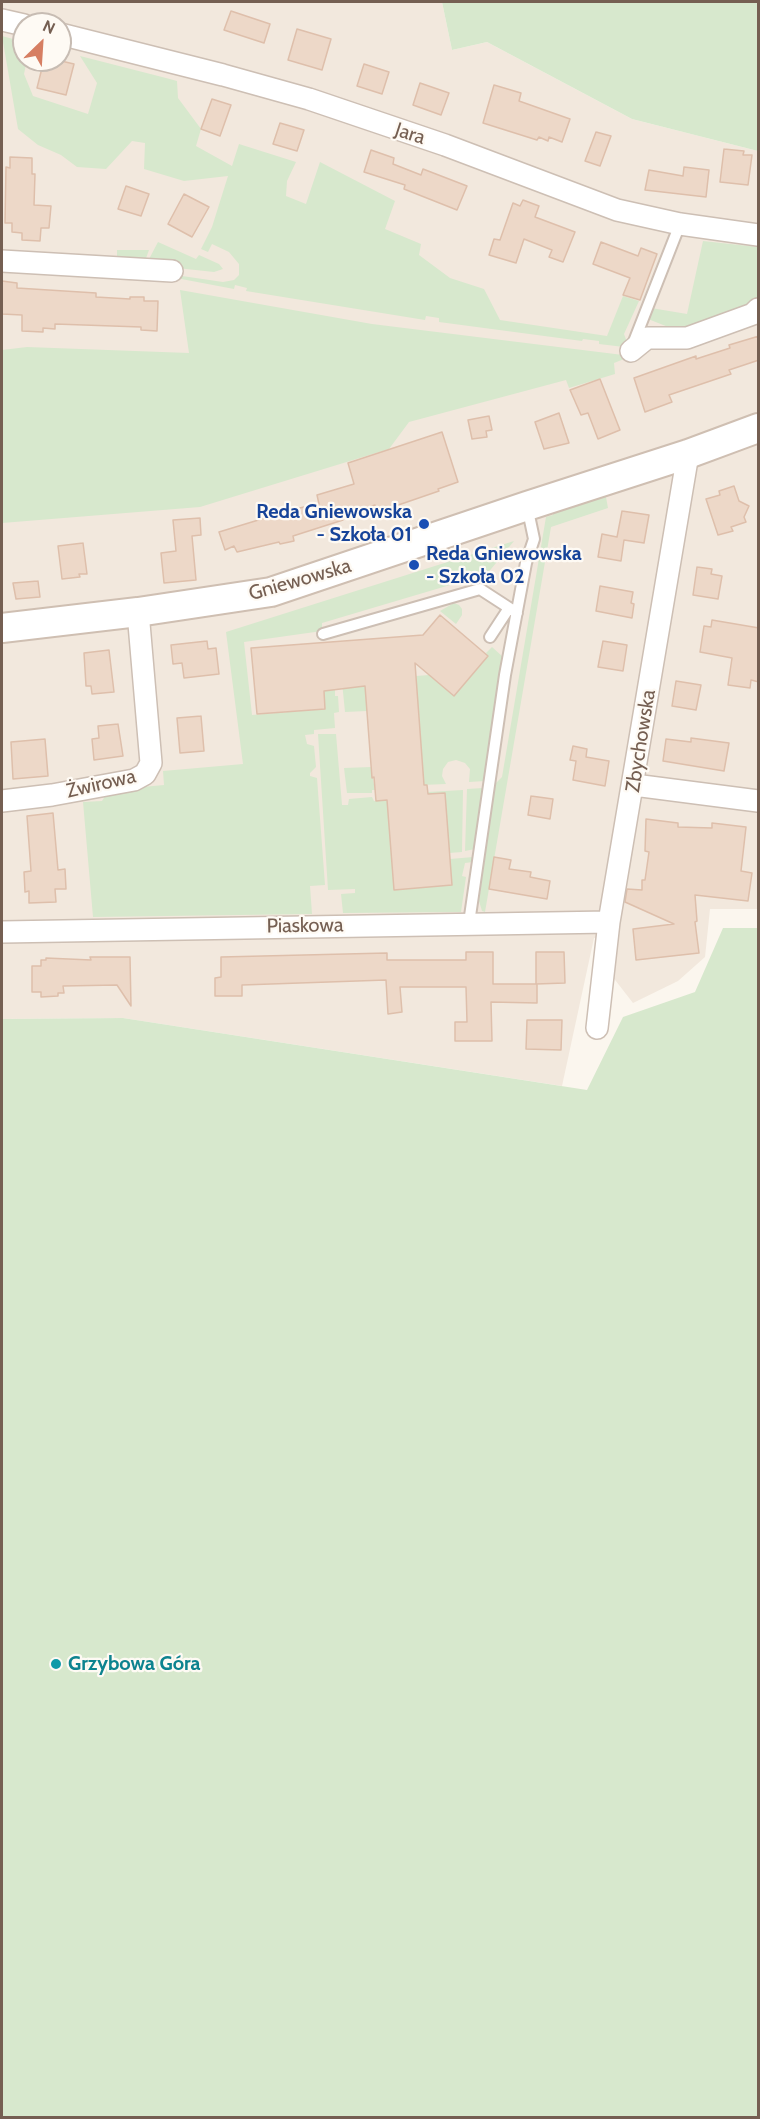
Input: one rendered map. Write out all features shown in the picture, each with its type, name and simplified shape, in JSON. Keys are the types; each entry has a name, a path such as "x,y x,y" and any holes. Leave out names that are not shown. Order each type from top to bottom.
{"street":[{"name":"Jara","path":"72,37 309,99 445,146 617,210 680,224 759,235"},
{"path":"2,261 172,271"},
{"path":"631,351 647,338 687,338 753,314 759,309"},
{"name":"Gniewowska","path":"2,628 138,612 271,592 688,454 759,428"},
{"name":"Zbychowska","path":"597,1028 609,922 634,785 688,454"},
{"name":"Żwirowa","path":"2,801 52,795 134,780 145,774 151,763 138,612"},
{"path":"634,785 759,801"},
{"name":"Piaskowa","path":"2,932 609,922"}],"lane":[{"path":"631,351 680,224"},
{"path":"469,923 513,611 534,539 526,506"},
{"path":"323,634 480,589 513,611"},
{"path":"490,637 513,611"}],"shaded area":[{"path":"2,2 442,2 452,50 487,42 632,119 758,151 758,909 710,909 705,957 678,981 633,1003 612,976 615,935 594,938 562,1086 123,1018 2,1019"}],"green space":[{"path":"442,2 758,2 758,151 632,119 487,42 452,50"},
{"path":"2,36 12,39 12,72 24,72 33,96 88,114 97,83 80,56 177,81 178,98 201,129 196,146 232,166 239,144 296,162 287,181 286,196 306,204 320,162 395,201 385,229 421,244 419,255 450,278 484,289 500,320 607,336 623,296 639,301 624,334 628,345 624,347 599,344 599,341 583,339 582,341 439,322 439,318 426,316 425,320 246,291 247,288 235,285 234,289 176,278 176,276 182,276 223,282 234,280 239,275 239,264 229,252 212,244 208,252 201,249 212,227 228,176 184,181 144,169 145,143 132,141 106,169 77,167 61,155 38,145 18,129"},
{"path":"703,241 758,247 758,300 681,332 648,319 651,308 687,314"},
{"path":"158,242 196,259 199,255 219,264 223,269 214,272 177,268 148,261"},
{"path":"117,250 149,250 145,261 117,256"},
{"path":"180,290 372,324 623,355 624,359 614,363 615,374 569,388 566,380 409,422 389,449 200,507 2,523 2,350 27,347 189,353"},
{"path":"604,496 608,508 551,527 485,912 482,911 479,901 495,784 502,777 546,517"},
{"path":"514,541 487,574 322,623 322,631 244,642 252,715 325,709 324,691 335,690 335,696 338,696 339,712 334,713 335,728 314,730 314,734 305,735 307,744 314,746 316,767 310,776 317,778 325,885 310,886 312,914 93,917 83,802 102,801 109,790 164,785 163,771 243,764 226,632"},
{"path":"454,603 462,609 462,615 456,624 440,611"},
{"path":"492,647 503,657 485,781 469,782 470,769 465,763 456,760 448,762 443,769 442,776 446,784 422,785 416,676 429,675 454,696 488,656 486,653"},
{"path":"364,680 367,711 345,712 342,682"},
{"path":"318,734 336,734 342,805 348,805 349,799 372,797 374,801 387,800 432,887 451,885 450,859 473,857 473,862 465,863 462,876 466,877 461,912 343,913 341,894 355,893 355,889 328,890"},
{"path":"371,767 375,790 372,790 372,793 347,793 344,768"},
{"path":"483,788 475,849 465,851 467,789"},
{"path":"463,790 462,852 449,853 428,792"},
{"path":"723,928 758,928 758,2117 2,2117 2,1019 123,1018 587,1090 623,1017 695,992"}],"building":[{"path":"231,11 270,24 264,43 224,30"},
{"path":"297,29 331,39 322,70 288,60"},
{"path":"364,64 389,72 382,94 357,86"},
{"path":"41,72 72,72 66,95 37,88"},
{"path":"420,83 449,93 441,115 413,105"},
{"path":"494,85 521,93 519,101 570,119 562,142 549,137 548,141 539,137 537,140 483,123"},
{"path":"212,99 231,105 220,136 201,129"},
{"path":"280,123 304,130 297,151 273,144"},
{"path":"596,132 611,136 600,166 585,161"},
{"path":"724,149 744,151 743,155 752,155 748,185 720,182"},
{"path":"371,150 394,158 393,164 421,175 423,169 467,186 457,210 404,189 405,185 364,172"},
{"path":"10,157 32,158 32,174 35,174 34,205 51,206 49,228 41,228 40,241 22,240 22,233 12,232 12,223 5,223 6,167 10,168"},
{"path":"684,167 709,170 706,197 645,190 649,170 683,176"},
{"path":"126,186 149,194 141,216 118,209"},
{"path":"184,194 209,207 192,237 168,224"},
{"path":"523,200 539,206 535,217 575,232 563,262 549,257 552,250 524,239 516,263 489,255 494,239 500,240 513,203 520,206"},
{"path":"601,242 638,256 641,248 657,254 640,300 623,295 630,278 593,264"},
{"path":"2,281 17,283 17,288 96,293 96,297 130,299 130,297 144,297 144,301 158,301 157,331 141,330 141,327 55,324 55,329 43,328 43,332 22,331 22,315 2,314"},
{"path":"759,336 759,360 729,370 731,374 669,395 672,402 645,412 634,378 696,356 696,359 730,348 729,345"},
{"path":"600,379 620,430 598,439 588,413 581,415 570,390"},
{"path":"559,413 569,443 544,449 535,422"},
{"path":"489,416 492,430 486,431 487,437 472,439 468,420"},
{"path":"442,432 458,482 378,512 375,505 342,516 343,520 293,536 294,541 280,544 279,542 237,552 234,546 225,550 219,532 265,518 265,515 319,504 317,495 354,484 348,463"},
{"path":"734,486 739,501 749,506 744,517 746,522 731,527 733,531 718,535 706,499 720,495 719,491"},
{"path":"622,511 649,515 644,543 624,540 621,561 598,557 602,534 617,537"},
{"path":"200,518 201,535 192,536 196,580 164,583 161,553 176,551 173,520"},
{"path":"83,543 87,574 62,579 58,546"},
{"path":"697,567 712,569 711,574 722,576 718,599 693,595"},
{"path":"38,581 40,597 16,599 13,583"},
{"path":"600,586 633,592 632,618 596,611"},
{"path":"440,615 488,656 454,696 415,663 424,785 427,785 428,794 445,793 452,885 394,890 387,800 376,801 374,777 372,778 365,686 324,691 325,709 257,714 251,648 423,635"},
{"path":"712,620 759,628 759,682 751,680 750,688 728,685 732,658 700,652 704,626 711,627"},
{"path":"207,641 208,649 216,648 219,674 184,678 182,663 173,664 171,645"},
{"path":"603,641 627,645 623,671 598,667"},
{"path":"109,650 114,692 92,694 91,686 86,686 84,653"},
{"path":"676,681 701,685 696,710 672,706"},
{"path":"201,716 204,751 180,753 177,718"},
{"path":"118,724 123,756 94,760 92,739 99,738 98,726"},
{"path":"691,738 729,743 724,771 663,761 666,739 691,742"},
{"path":"45,739 48,776 13,779 11,742"},
{"path":"573,746 587,749 586,757 609,761 605,786 573,780 576,761 570,760"},
{"path":"531,796 553,799 550,819 528,815"},
{"path":"53,813 58,870 65,869 66,889 55,889 56,902 29,903 29,891 25,892 24,872 31,871 27,816"},
{"path":"646,819 678,823 678,827 712,828 712,823 746,827 741,871 752,873 748,901 695,895 697,921 695,922 699,953 636,960 633,929 674,924 625,902 627,889 642,890 642,880 645,880 649,852 645,851"},
{"path":"494,857 511,860 509,869 531,872 530,877 550,881 547,899 489,889"},
{"path":"466,952 493,952 493,984 537,984 537,1003 491,1002 492,1041 455,1041 455,1022 467,1022 466,987 400,987 402,1012 388,1014 386,980 242,985 242,996 215,996 215,978 221,977 221,957 387,953 387,960 466,960"},
{"path":"536,952 564,952 565,983 536,984"},
{"path":"90,957 130,957 131,1006 117,985 63,986 64,993 58,993 58,996 41,997 41,992 32,992 32,966 41,966 41,960 46,960 46,958 91,960"},
{"path":"527,1020 562,1020 561,1050 526,1049"}],"place":[{"name":"Reda Gniewowska - Szkoła 01","path":"424,524"},
{"name":"Reda Gniewowska - Szkoła 02","path":"414,565"},
{"name":"Grzybowa Góra","path":"56,1664"}]}
